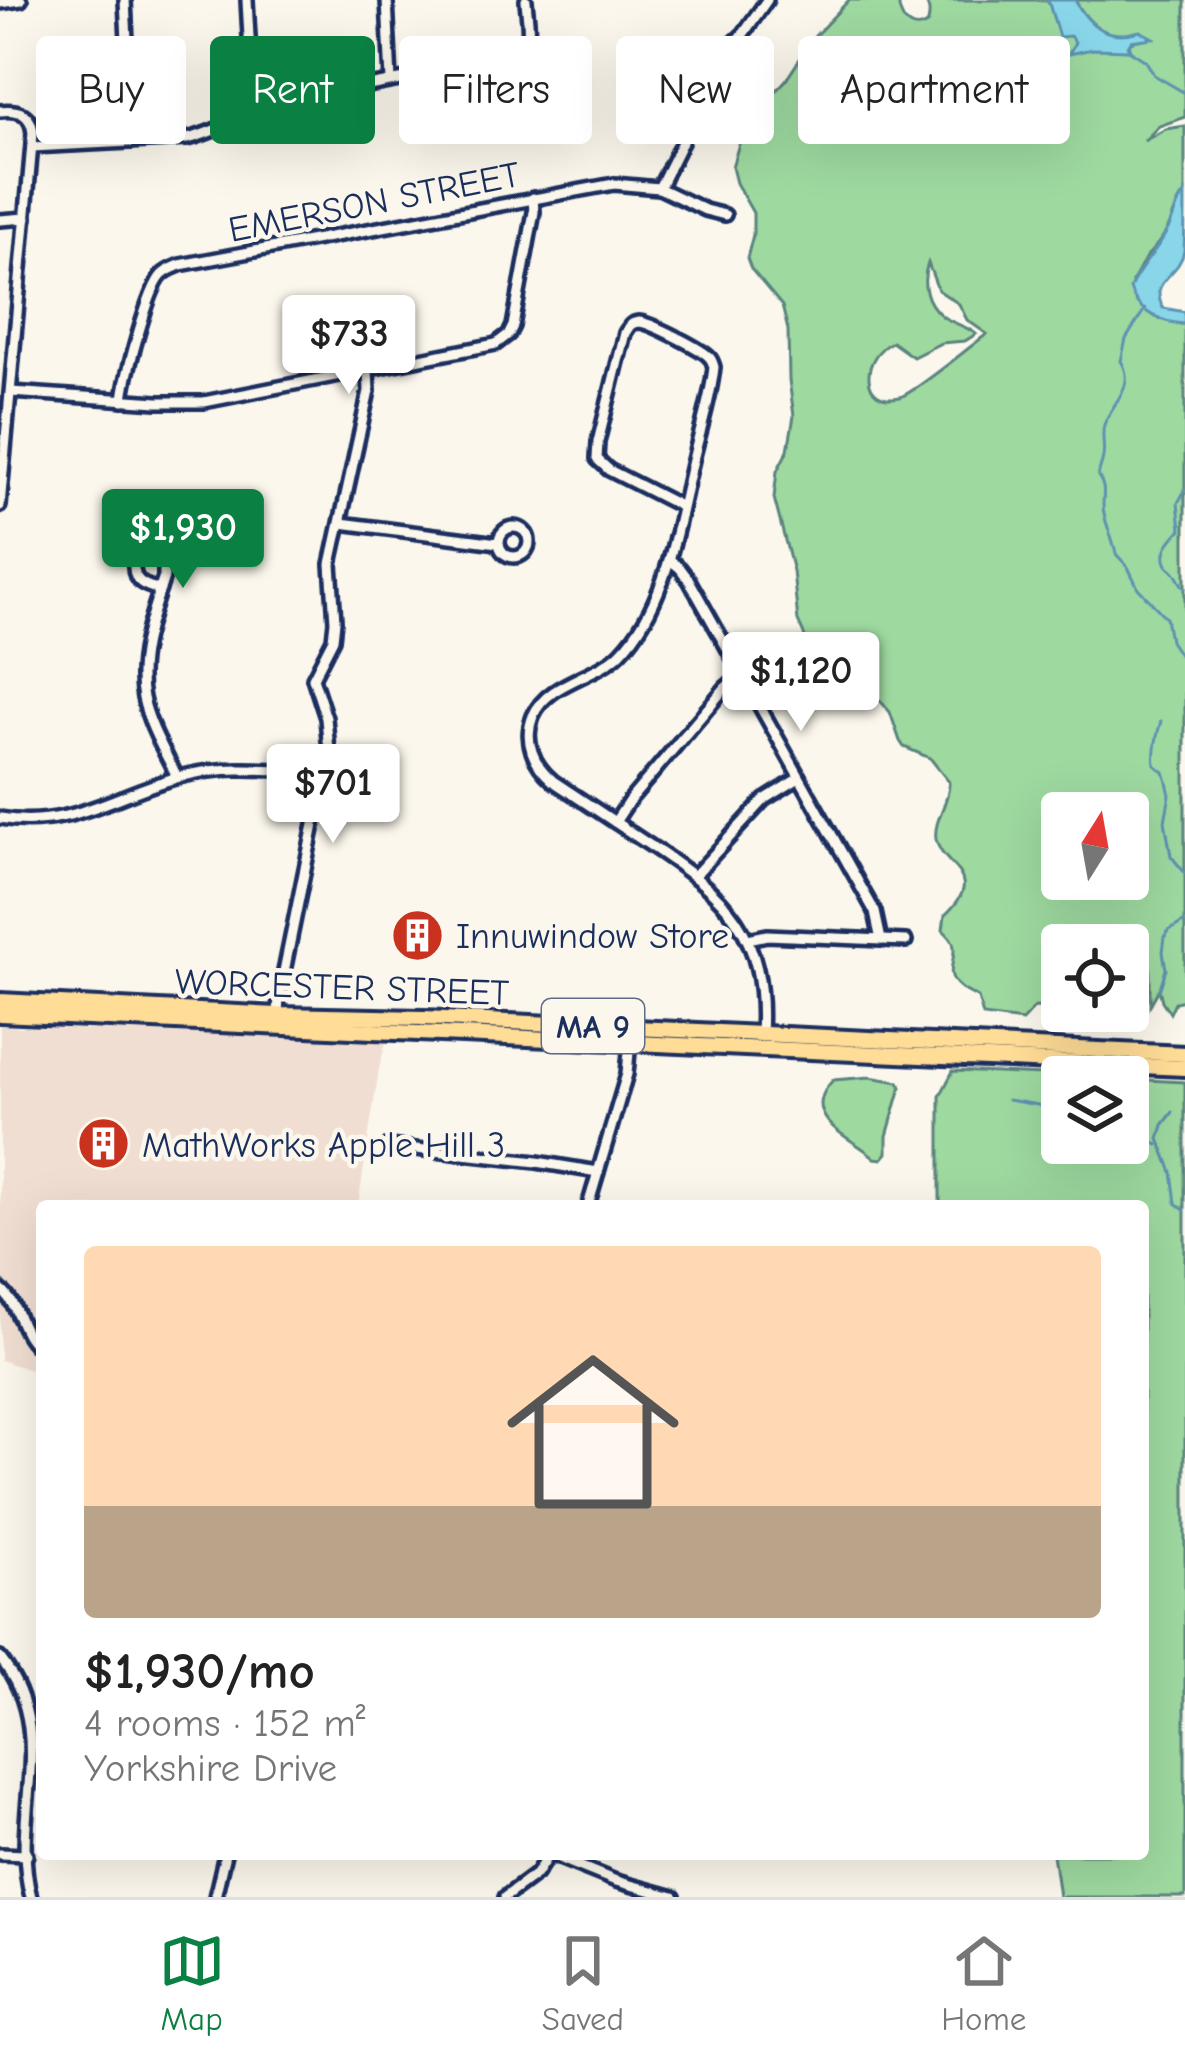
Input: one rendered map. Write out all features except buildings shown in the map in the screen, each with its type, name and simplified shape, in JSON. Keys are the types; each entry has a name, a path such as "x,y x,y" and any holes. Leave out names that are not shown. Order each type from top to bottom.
{"highway":[{"name":"WORCESTER STREET","path":"0,1001 1185,1054"},
{"name":"WORCESTER STREET","path":"0,1014 1185,1067"}],"street":[{"path":"0,3 21,0"},
{"path":"125,0 127,36"},
{"path":"248,0 250,36"},
{"path":"387,0 391,81"},
{"path":"375,84 522,56 528,40 526,0"},
{"path":"659,188 682,142 695,80 744,33 767,0"},
{"path":"0,111 19,111 32,126 0,506"},
{"path":"32,147 92,144"},
{"name":"EMERSON STREET","path":"123,400 154,286 171,268 614,184 659,188 724,215"},
{"path":"11,392 204,402 496,344 513,326 533,198"},
{"path":"0,220 26,218"},
{"path":"682,507 609,470 597,459 625,334 637,322 702,351 714,367 670,560 632,640 607,664 550,694 538,708 530,727 530,748 544,774 695,875 730,909 748,939 760,981 761,1034"},
{"path":"278,1015 326,772 328,728 313,678 333,639 331,570 369,391 368,370"},
{"path":"341,523 498,543"},
{"path":"670,560 684,572 800,778 874,912 881,940"},
{"path":"160,590 141,663 141,686 149,718 177,777"},
{"path":"615,822 724,688 742,674"},
{"path":"0,818 59,819 177,777 233,770 326,772"},
{"path":"695,875 764,800 800,778"},
{"path":"748,939 767,935 906,941"},
{"path":"590,1200 627,1074 630,1041"},
{"path":"388,1146 598,1172"},
{"path":"0,1289 36,1347"},
{"path":"0,1658 16,1681 30,1727 27,1855 31,1897"},
{"path":"0,1853 27,1855"},
{"path":"215,1897 224,1860"},
{"path":"505,1897 536,1874 545,1860"},
{"path":"564,1860 674,1897"}],"shaded area":[{"path":"0,1026 386,1041 359,1200 36,1200 36,1372 0,1360"}],"green space":[{"path":"849,0 899,0 903,18 916,27 928,23 929,10 923,0 1048,0 1056,22 1071,36 1074,47 1129,50 1130,42 1150,37 1105,31 1090,21 1075,0 1185,0 1185,117 1159,126 1144,141 1166,129 1185,126 1185,193 1165,234 1132,282 1178,324 1185,324 1185,1000 1175,1002 1170,1013 1159,989 1150,1005 1149,924 1041,924 1041,1007 1035,1007 1022,1021 983,1016 978,998 952,978 954,945 943,930 945,915 963,890 959,872 936,839 949,782 930,758 904,747 890,712 877,697 833,673 810,648 798,621 793,571 774,498 794,416 788,330 782,306 747,258 753,213 732,167 739,144 774,144 774,93 798,62 798,144 1070,144 1070,36 815,36","holes":["928,263 938,290 959,304 967,320 987,334 907,394 887,398 877,394 871,387 870,368 892,342 913,357 976,334 942,316 932,304 925,284"]},
{"path":"953,1071 1041,1075 1041,1164 1149,1164 1149,1080 1185,1082 1185,1897 1059,1897 1054,1860 1149,1860 1149,1200 940,1200 940,1096"},
{"path":"870,1077 899,1082 901,1087 882,1159 832,1126 821,1106 833,1080"}],"water":[{"path":"1048,0 1075,0 1087,18 1109,33 1140,31 1153,38 1131,41 1131,50 1070,54 1075,42 1070,36 1059,36"},
{"path":"1185,193 1184,251 1162,284 1159,298 1163,308 1185,312 1185,324 1151,315 1130,288 1164,237"}],"waterway":[{"path":"1127,49 1146,61 1154,75 1185,93"},
{"path":"1145,309 1126,339 1121,361 1125,386 1104,425 1098,476 1116,554 1166,618 1170,641 1185,664"},
{"path":"1185,490 1178,503 1181,529 1165,554 1167,565 1185,588"},
{"path":"1161,721 1155,765 1164,772 1170,795 1165,821 1171,856 1185,873"},
{"path":"1159,991 1166,969 1165,937 1185,921"},
{"path":"1008,1100 1041,1106"},
{"path":"1173,1112 1159,1139 1172,1172 1176,1203 1185,1211"},
{"path":"1149,1139 1158,1145"}],"place":[{"name":"Innuwindow Store","path":"417,935"},
{"name":"MathWorks Apple Hill 3","path":"103,1144"}]}
